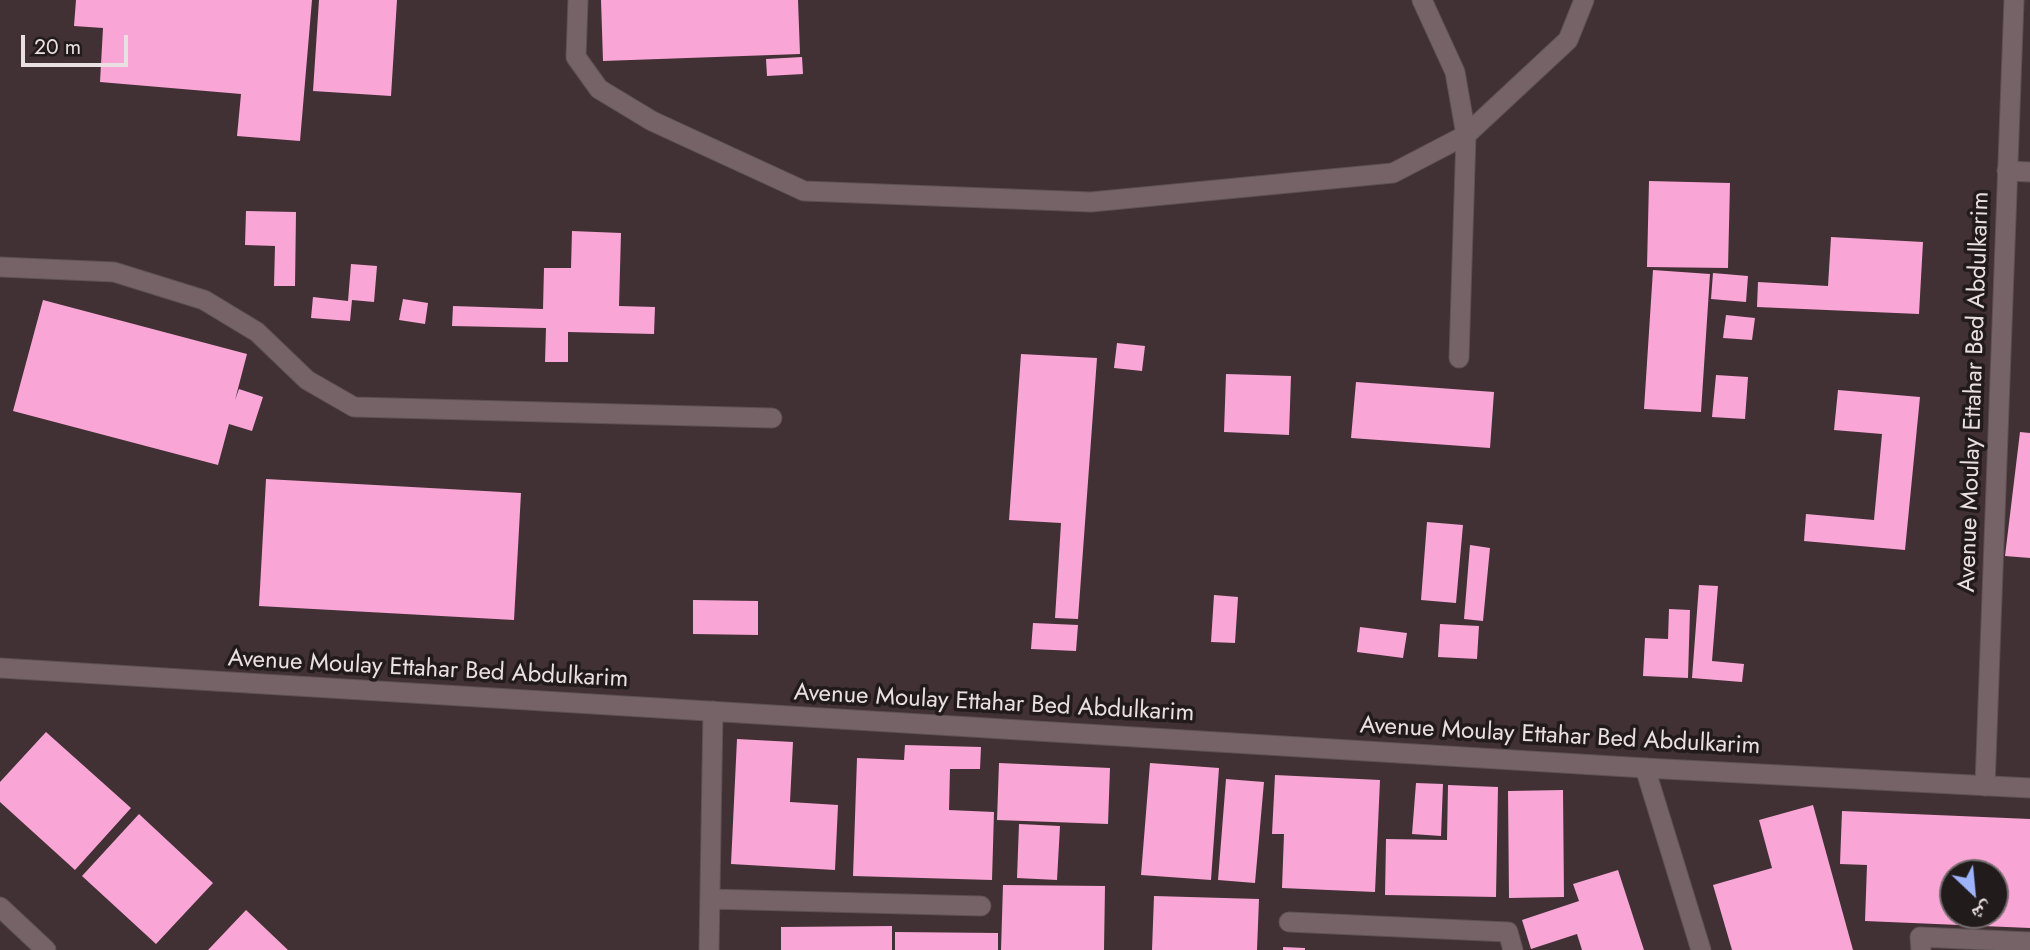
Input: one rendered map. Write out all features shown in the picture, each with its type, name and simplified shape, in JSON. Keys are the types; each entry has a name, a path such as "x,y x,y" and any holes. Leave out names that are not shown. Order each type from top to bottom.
{"street":[{"path":"578,0 576,57 599,89 652,121 804,191 1091,202 1392,173 1466,135 1568,40 1584,0"},
{"path":"1422,0 1455,72 1466,135 1459,358"},
{"name":"Avenue Moulay Ettahar Bed Abdulkarim","path":"1985,786 2014,0"},
{"path":"2007,171 2030,172"},
{"path":"0,267 114,272 204,300 257,332 307,380 354,407 772,418"},
{"name":"Avenue Moulay Ettahar Bed Abdulkarim","path":"0,668 1645,768 2030,788"},
{"path":"709,950 713,712"},
{"path":"1645,768 1701,950"},
{"path":"710,899 981,906"},
{"path":"0,908 46,950"},
{"path":"1289,922 1508,932 1513,950"},
{"path":"1921,950 1920,937 2030,942"}],"building":[{"path":"76,0 312,0 300,141 237,136 241,94 100,82 103,28 74,26"},
{"path":"319,0 397,0 391,96 313,91"},
{"path":"601,0 798,0 800,54 603,61"},
{"path":"802,57 803,74 767,76 766,59"},
{"path":"1649,181 1730,183 1728,268 1647,267"},
{"path":"246,211 296,212 295,286 274,286 275,246 245,245"},
{"path":"572,231 621,233 619,306 655,307 654,334 568,332 568,362 545,362 546,328 452,326 453,306 543,309 544,268 571,268"},
{"path":"1831,237 1923,242 1919,314 1757,307 1758,282 1828,286"},
{"path":"351,264 377,266 374,302 352,300 350,321 311,318 313,297 348,301"},
{"path":"1653,270 1710,274 1701,412 1644,409"},
{"path":"1713,273 1748,276 1746,302 1711,299"},
{"path":"403,299 428,303 425,324 399,320"},
{"path":"43,300 247,354 235,400 239,389 263,397 252,431 229,424 218,465 13,411"},
{"path":"1726,315 1755,318 1752,340 1723,338"},
{"path":"1117,343 1145,346 1142,371 1114,368"},
{"path":"1021,354 1097,358 1078,619 1055,618 1061,523 1009,520"},
{"path":"1226,374 1291,376 1289,435 1224,432"},
{"path":"1716,375 1748,377 1745,419 1712,417"},
{"path":"1356,382 1494,392 1490,448 1351,438"},
{"path":"1838,390 1920,397 1905,550 1804,541 1806,514 1874,520 1882,434 1834,430"},
{"path":"2020,432 2030,433 2030,558 2005,556"},
{"path":"266,479 521,493 514,620 259,606"},
{"path":"1427,522 1463,525 1456,603 1421,600"},
{"path":"1470,545 1490,548 1483,621 1464,619"},
{"path":"1699,585 1718,586 1712,661 1744,664 1742,682 1692,678"},
{"path":"1214,595 1238,597 1235,643 1211,642"},
{"path":"693,600 758,601 758,635 693,634"},
{"path":"1669,609 1690,610 1688,678 1643,676 1645,638 1668,639"},
{"path":"1033,623 1078,625 1076,651 1031,649"},
{"path":"1440,624 1479,626 1477,659 1438,657"},
{"path":"1360,627 1407,633 1403,658 1357,652"},
{"path":"46,732 131,808 75,870 0,802 0,782"},
{"path":"737,739 793,742 790,802 838,805 835,870 731,864"},
{"path":"905,745 981,747 980,769 950,769 949,810 994,812 992,880 853,876 857,758 904,760"},
{"path":"999,763 1110,768 1108,824 997,820"},
{"path":"1150,763 1219,768 1211,880 1141,875"},
{"path":"1275,775 1380,780 1375,892 1282,888 1284,834 1272,834"},
{"path":"1226,779 1264,782 1255,883 1218,880"},
{"path":"1416,783 1443,784 1441,836 1412,834"},
{"path":"1448,785 1498,787 1496,897 1385,895 1386,839 1447,840"},
{"path":"1563,790 1564,897 1509,898 1508,791"},
{"path":"1813,805 1853,950 1732,950 1713,885 1772,868 1759,820"},
{"path":"1842,811 2030,819 2030,928 2009,927 2009,859 1939,859 1939,924 1865,921 1867,865 1840,864"},
{"path":"139,814 213,883 156,944 82,876"},
{"path":"1019,824 1060,826 1057,880 1017,878"},
{"path":"1618,870 1644,950 1582,950 1577,934 1531,949 1522,920 1579,901 1573,884"},
{"path":"1003,885 1105,886 1104,950 1001,950"},
{"path":"1154,896 1259,899 1257,950 1152,950"},
{"path":"246,910 288,950 208,950"},
{"path":"892,926 892,950 781,950 781,927"},
{"path":"895,932 998,933 998,950 895,950"},
{"path":"1283,947 1305,948 1305,950 1283,950"}]}
